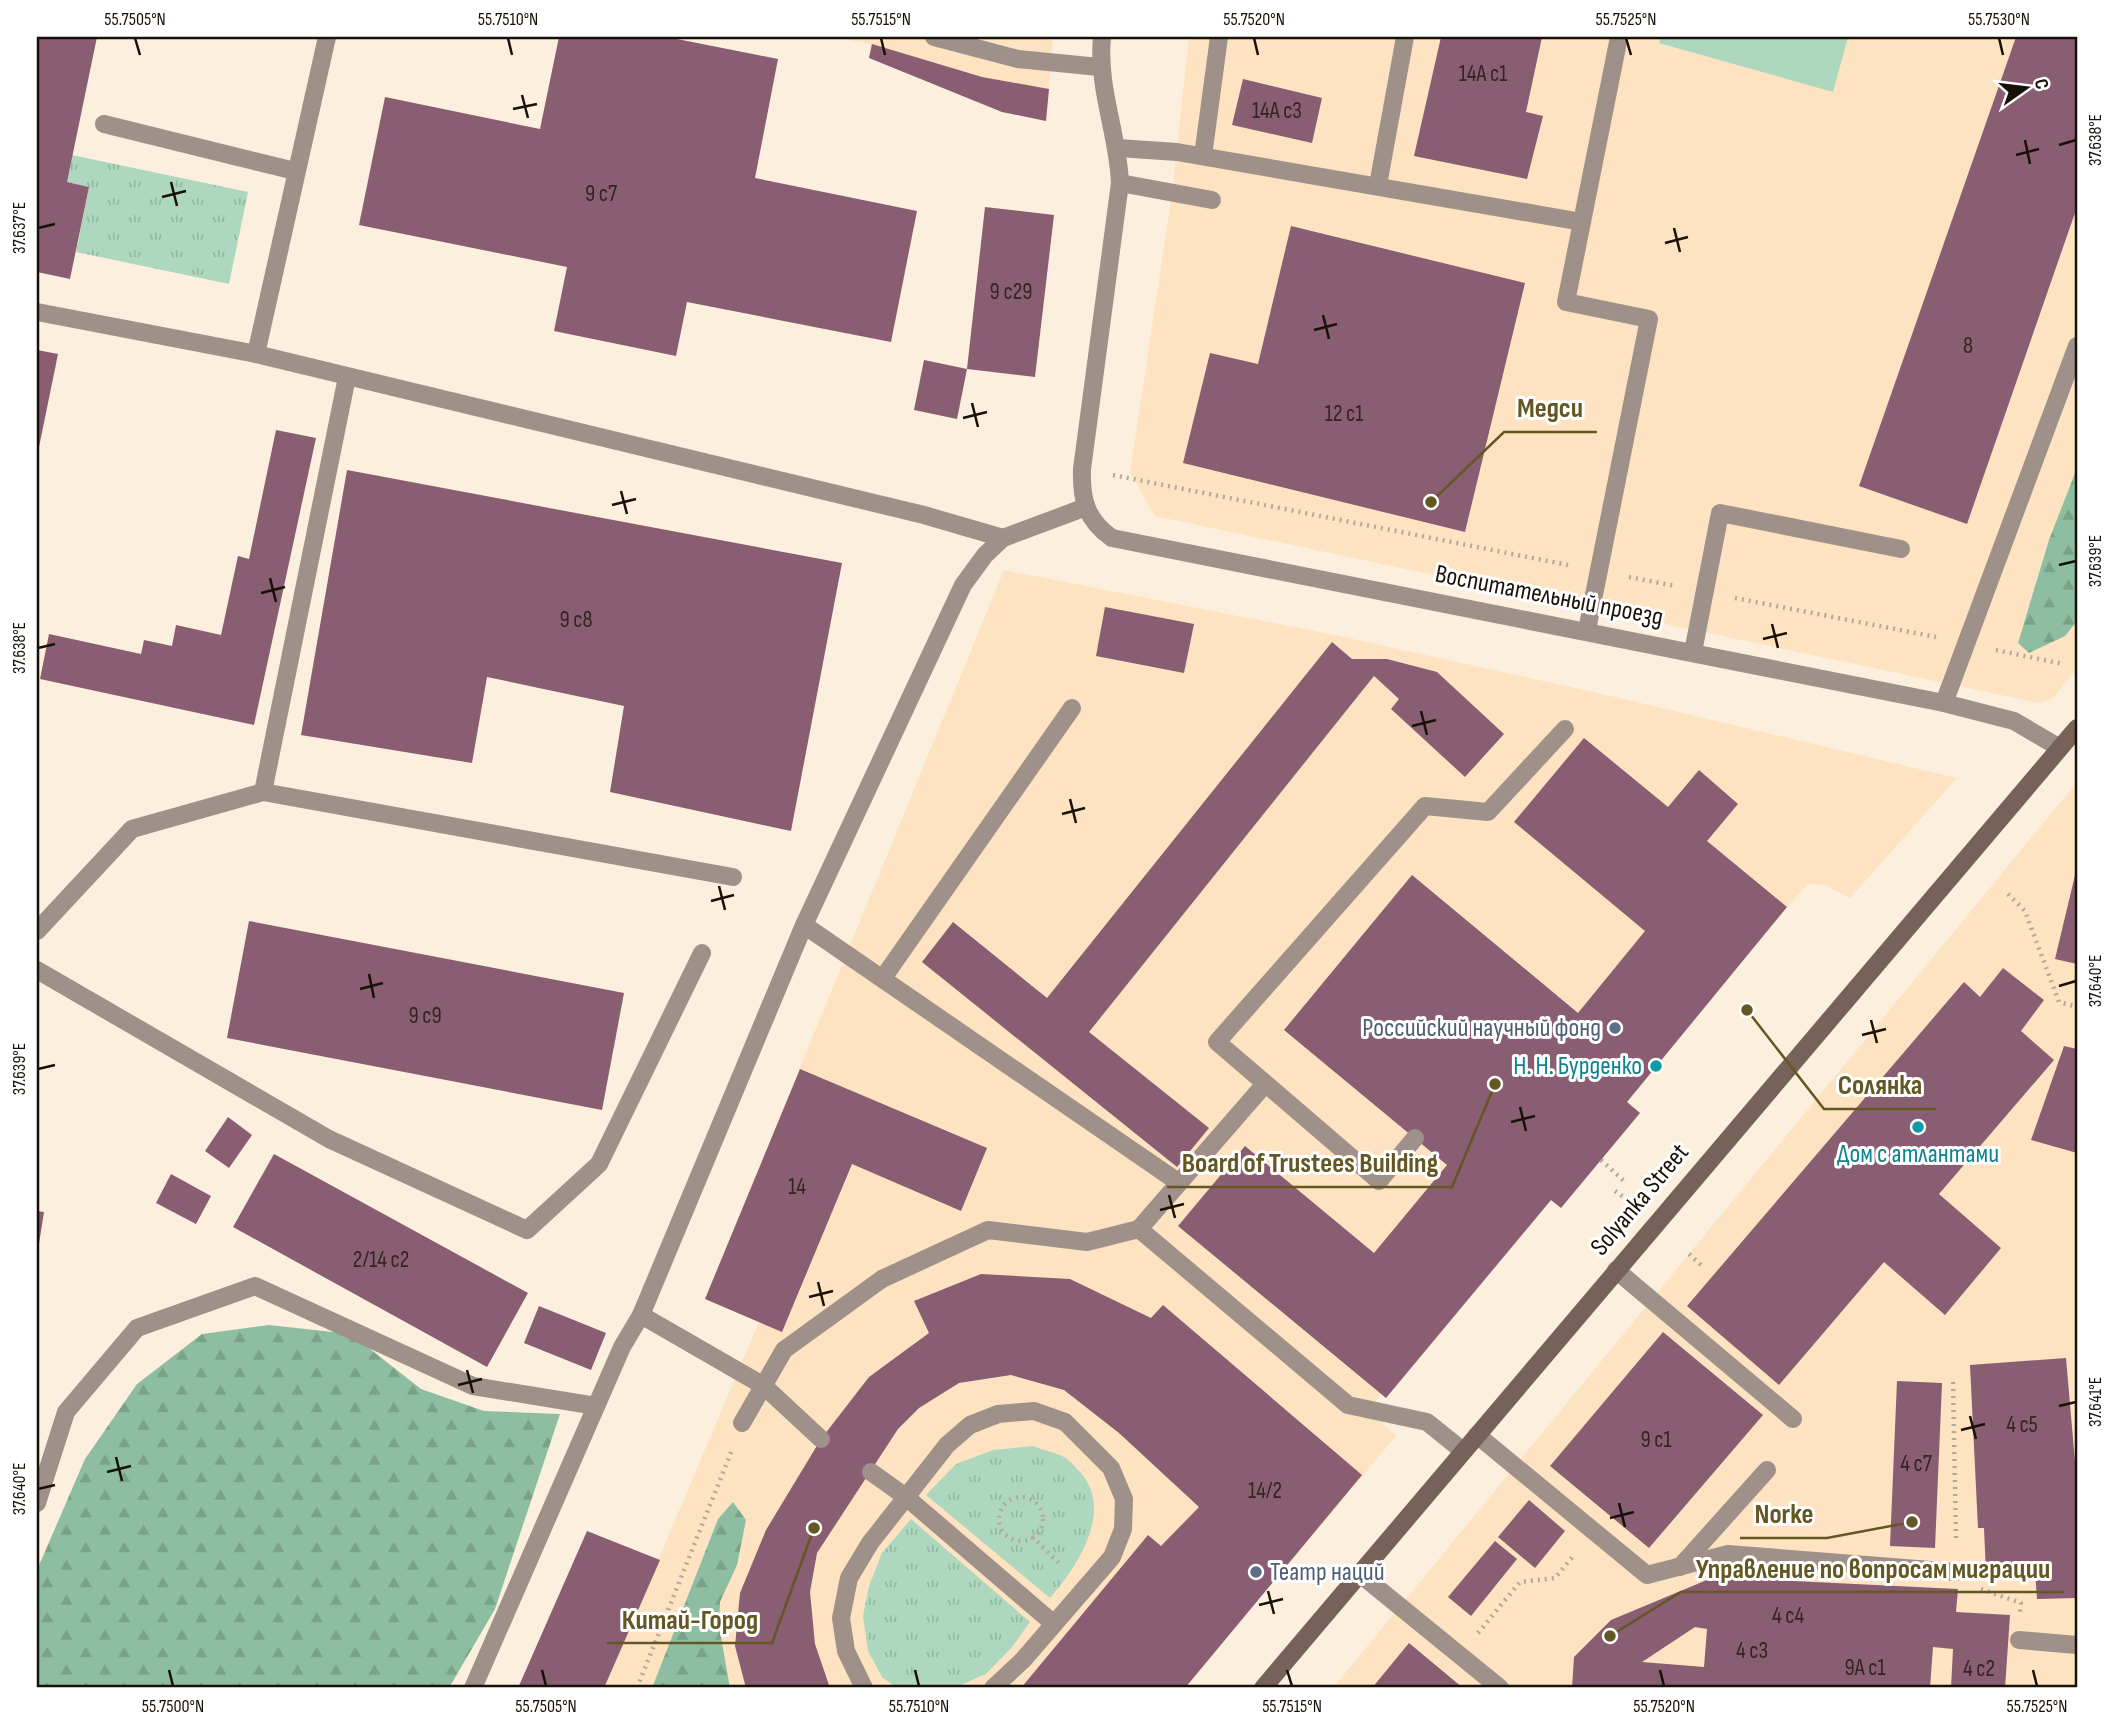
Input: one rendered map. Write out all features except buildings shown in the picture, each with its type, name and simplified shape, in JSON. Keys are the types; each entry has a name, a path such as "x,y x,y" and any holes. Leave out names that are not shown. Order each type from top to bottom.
{"main road":[{"name":"Solyanka Street","path":"1263,1688 2077,727"}],"street":[{"path":"256,354 327,37"},
{"path":"934,37 1018,59 1099,67"},
{"path":"472,1688 622,1347 641,1315 804,925 963,585 985,555 1003,538 1086,508 1081,490 1082,469 1121,183 1118,148 1099,67 1102,37"},
{"path":"1203,156 1219,37"},
{"path":"1378,185 1405,37"},
{"path":"1587,630 1648,319 1566,302 1619,37"},
{"path":"104,124 295,171"},
{"path":"1118,148 1203,156 1582,222"},
{"path":"1121,183 1212,200"},
{"path":"37,312 256,354 924,515 1003,538"},
{"path":"1944,703 2077,346"},
{"path":"263,792 347,377"},
{"name":"Воспитательный проезд","path":"1086,508 1095,524 1112,538 1587,630 1944,703 2014,721 2060,748"},
{"path":"1693,652 1720,513 1900,549"},
{"path":"883,978 1072,708"},
{"path":"1415,1138 1379,1181 1217,1042 1425,806 1488,812 1565,729"},
{"path":"37,932 132,829 263,792 733,877"},
{"path":"804,925 1178,1182"},
{"path":"37,970 328,1139 527,1230 599,1164 702,953"},
{"path":"742,1423 783,1350 882,1279 988,1230 1087,1242 1139,1229 1265,1084"},
{"path":"1139,1229 1348,1405 1427,1422 1463,1451"},
{"path":"1616,1270 1793,1419"},
{"path":"37,1503 66,1412 137,1328 255,1286 473,1386 596,1406"},
{"path":"641,1315 764,1386 821,1439"},
{"path":"864,1688 846,1651 841,1618 849,1578 870,1543 947,1445 970,1425 998,1414 1034,1411 1065,1422 1111,1468 1124,1499 1123,1529 1112,1557 1023,1660 993,1688"},
{"path":"1477,1434 1647,1575 1728,1554 1956,1572"},
{"path":"1679,1567 1767,1470"},
{"path":"871,1472 906,1497 1054,1624"},
{"path":"1360,1574 1500,1688"},
{"path":"2019,1640 2077,1645"}],"path":[{"path":"1082,469 2063,664"},
{"path":"2008,894 2025,911 2059,1002 2077,1007"},
{"path":"1601,1160 1624,1181"},
{"path":"1615,1191 1625,1198"},
{"path":"1689,1254 1701,1265"},
{"path":"1953,1382 1956,1572 1975,1586 2021,1603 2019,1640"},
{"path":"637,1688 742,1423"},
{"path":"1032,1537 1042,1526 1039,1506 1020,1497 1006,1502 1000,1515 1002,1529 1012,1539 1032,1537 1085,1587"},
{"path":"1460,1655 1520,1582 1555,1578 1594,1531"}],"shaded area":[{"path":"834,37 1028,37 1053,40 1046,121 1002,112 869,58 871,44"},
{"path":"1189,37 2077,37 2077,669 2052,699 2039,703 1155,516 1130,472 1172,194"},
{"path":"1004,570 1335,635 1611,696 1957,778 1850,898 1825,885 1808,884 1787,907 1627,1101 1640,1113 1561,1208 1550,1200 1386,1398 1381,1394 1374,1404 1384,1425 1396,1436 1185,1688 604,1688 759,1322 705,1299"},
{"path":"2077,782 2077,1688 1333,1688 1689,1254"}],"green space":[{"path":"1661,37 1848,37 1833,92 1659,43"},
{"path":"72,155 248,192 229,284 76,252 89,187 67,182"},
{"path":"2077,468 2077,621 2065,636 2029,653 2018,643 2049,540"},
{"path":"269,1325 351,1334 421,1389 484,1411 560,1414 495,1609 449,1688 37,1688 37,1570 85,1459 137,1384 202,1334"},
{"path":"1033,1446 1066,1458 1090,1487 1094,1503 1093,1520 1081,1555 1050,1598 926,1495 956,1464 993,1450"},
{"path":"733,1502 746,1520 737,1565 720,1602 719,1626 730,1688 652,1688 718,1519"},
{"path":"911,1519 1030,1622 1012,1647 986,1674 956,1687 897,1688 882,1677 868,1651 863,1616 869,1586 882,1553"}],"place":[{"name":"Медси","path":"1431,502"},
{"name":"Солянка","path":"1747,1010"},
{"name":"Российский научный фонд","path":"1615,1028"},
{"name":"Н. Н. Бурденко","path":"1656,1066"},
{"name":"Board of Trustees Building","path":"1495,1084"},
{"name":"Дом с атлантами","path":"1918,1127"},
{"name":"Norke","path":"1912,1522"},
{"name":"Китай-Город","path":"814,1528"},
{"name":"Театр наций","path":"1256,1572"},
{"name":"Управление по вопросам миграции","path":"1610,1636"}]}
